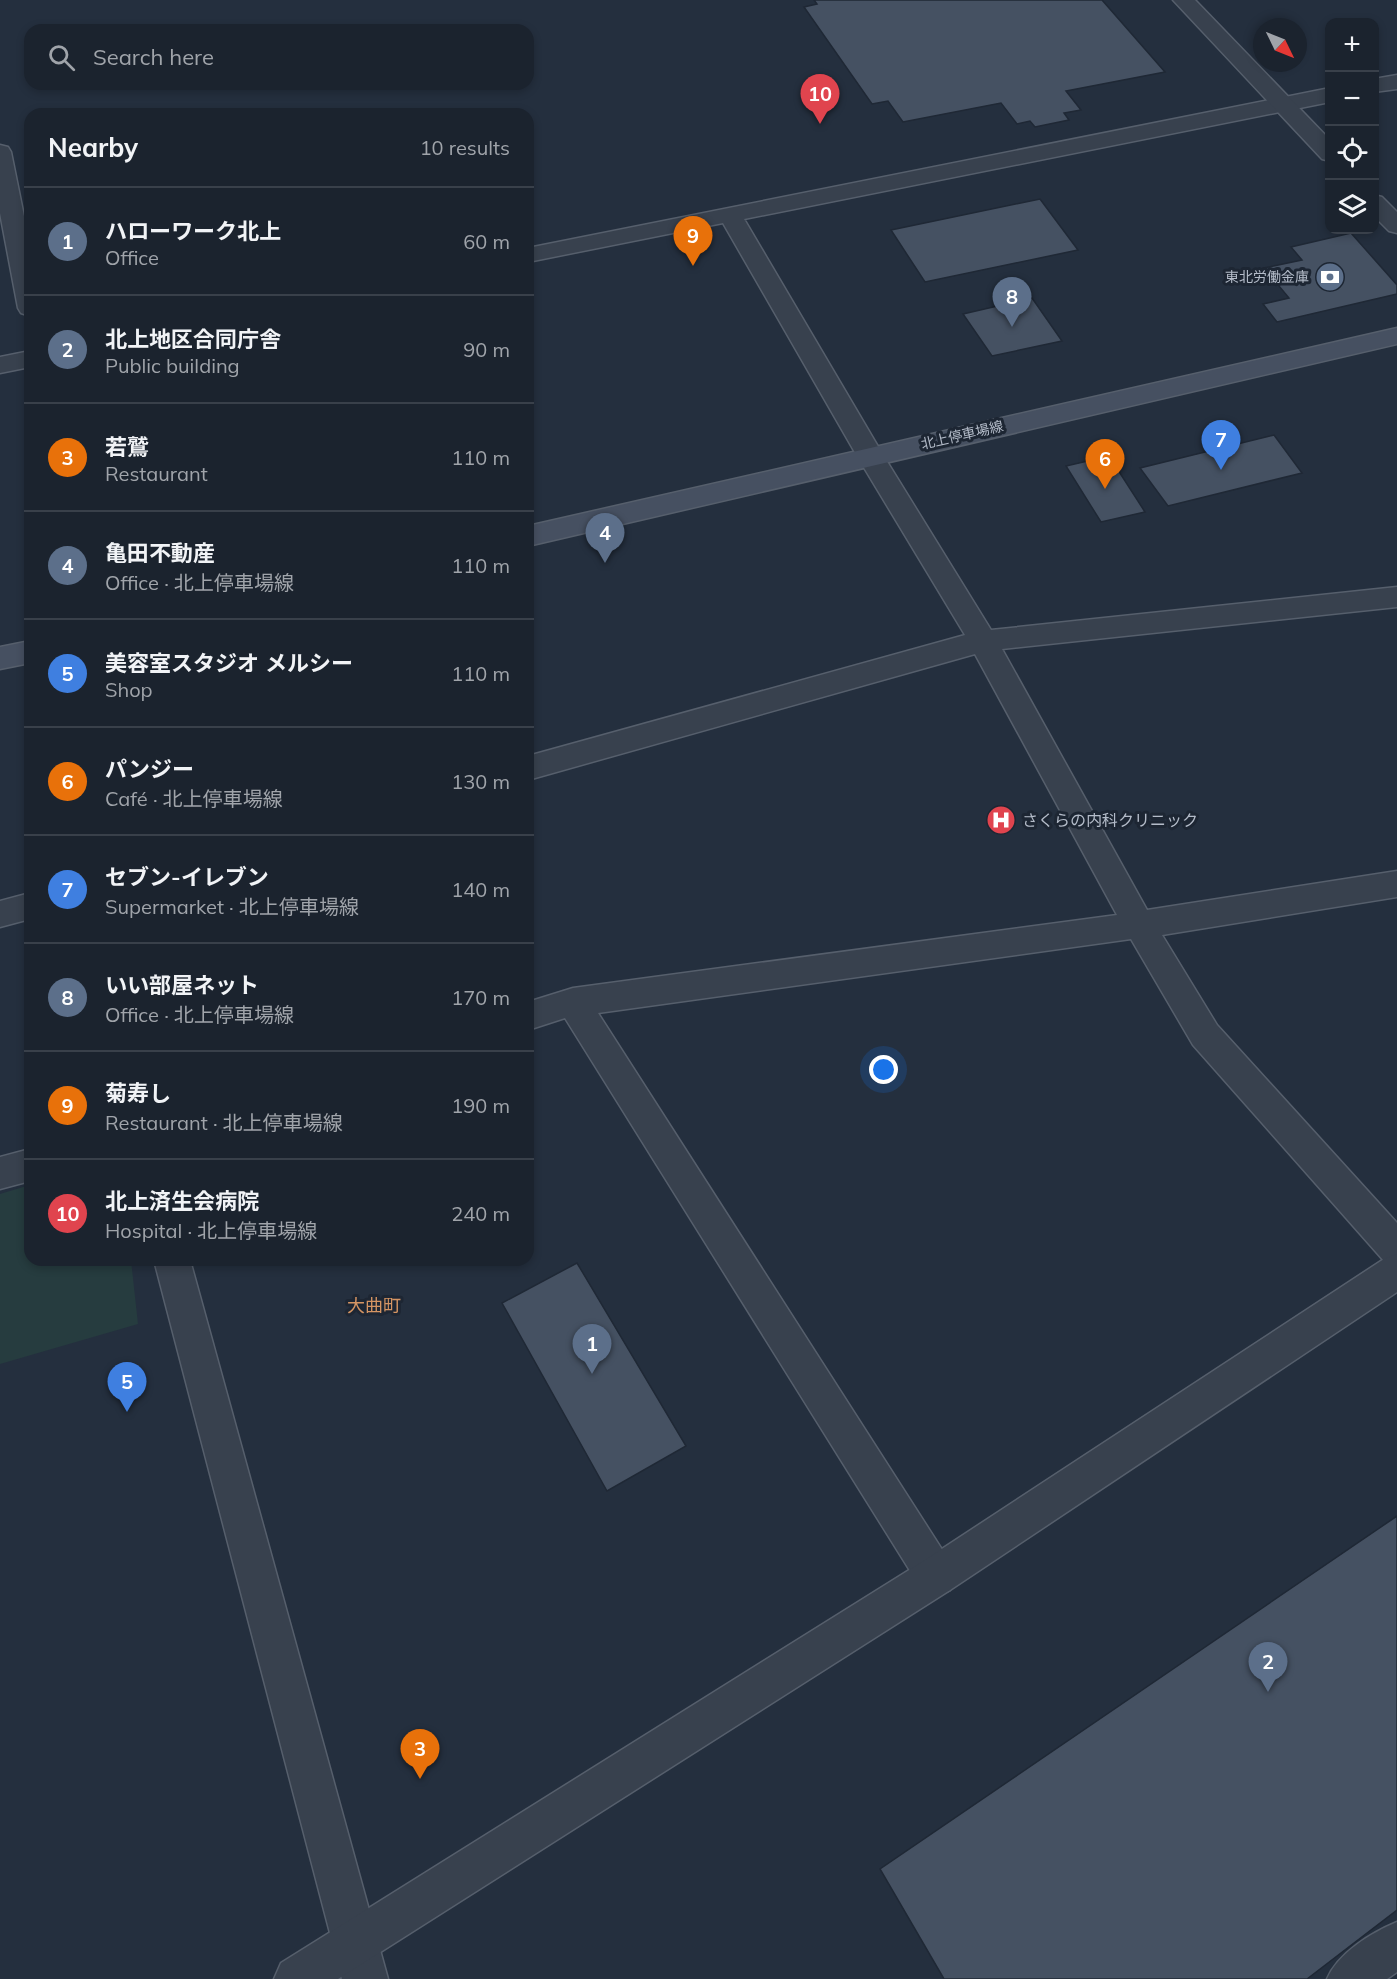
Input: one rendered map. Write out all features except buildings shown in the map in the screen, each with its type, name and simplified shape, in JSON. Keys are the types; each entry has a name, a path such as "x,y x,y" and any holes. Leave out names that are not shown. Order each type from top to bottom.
{"main road":[{"name":"北上停車場線","path":"534,535 1397,336"},
{"path":"0,658 24,652"}],"street":[{"path":"1183,0 1325,150"},
{"path":"1379,85 1397,82"},
{"path":"534,254 1325,96"},
{"path":"0,152 24,277"},
{"path":"1379,207 1397,226"},
{"path":"729,213 870,456 983,641 1139,925 1205,1035 1397,1249"},
{"path":"0,365 24,360"},
{"path":"534,766 983,641 1397,597"},
{"path":"534,1014 573,1002 1139,925 1397,884"},
{"path":"0,914 24,908"},
{"path":"573,1002 936,1576"},
{"path":"0,1173 24,1167"},
{"path":"174,1266 360,1962"},
{"path":"297,1979 360,1962 1397,1270"},
{"path":"1350,1979 1397,1944"}],"green space":[{"path":"24,1187 24,1266 132,1266 138,1324 0,1364 0,1194"}],"place":[{"name":"北上済生会病院","path":"820,124"},
{"name":"菊寿し","path":"693,266"},
{"name":"東北労働金庫","path":"1330,277"},
{"name":"いい部屋ネット","path":"1012,327"},
{"name":"セブン-イレブン","path":"1221,470"},
{"name":"パンジー","path":"1105,489"},
{"name":"亀田不動産","path":"605,563"},
{"name":"さくらの内科クリニック","path":"1001,820"},
{"name":"ハローワーク北上","path":"592,1374"},
{"name":"美容室スタジオ メルシー","path":"127,1412"},
{"name":"北上地区合同庁舎","path":"1268,1692"},
{"name":"若鷲","path":"420,1779"}],"district":[{"name":"大曲町","path":"374,1305"}]}
